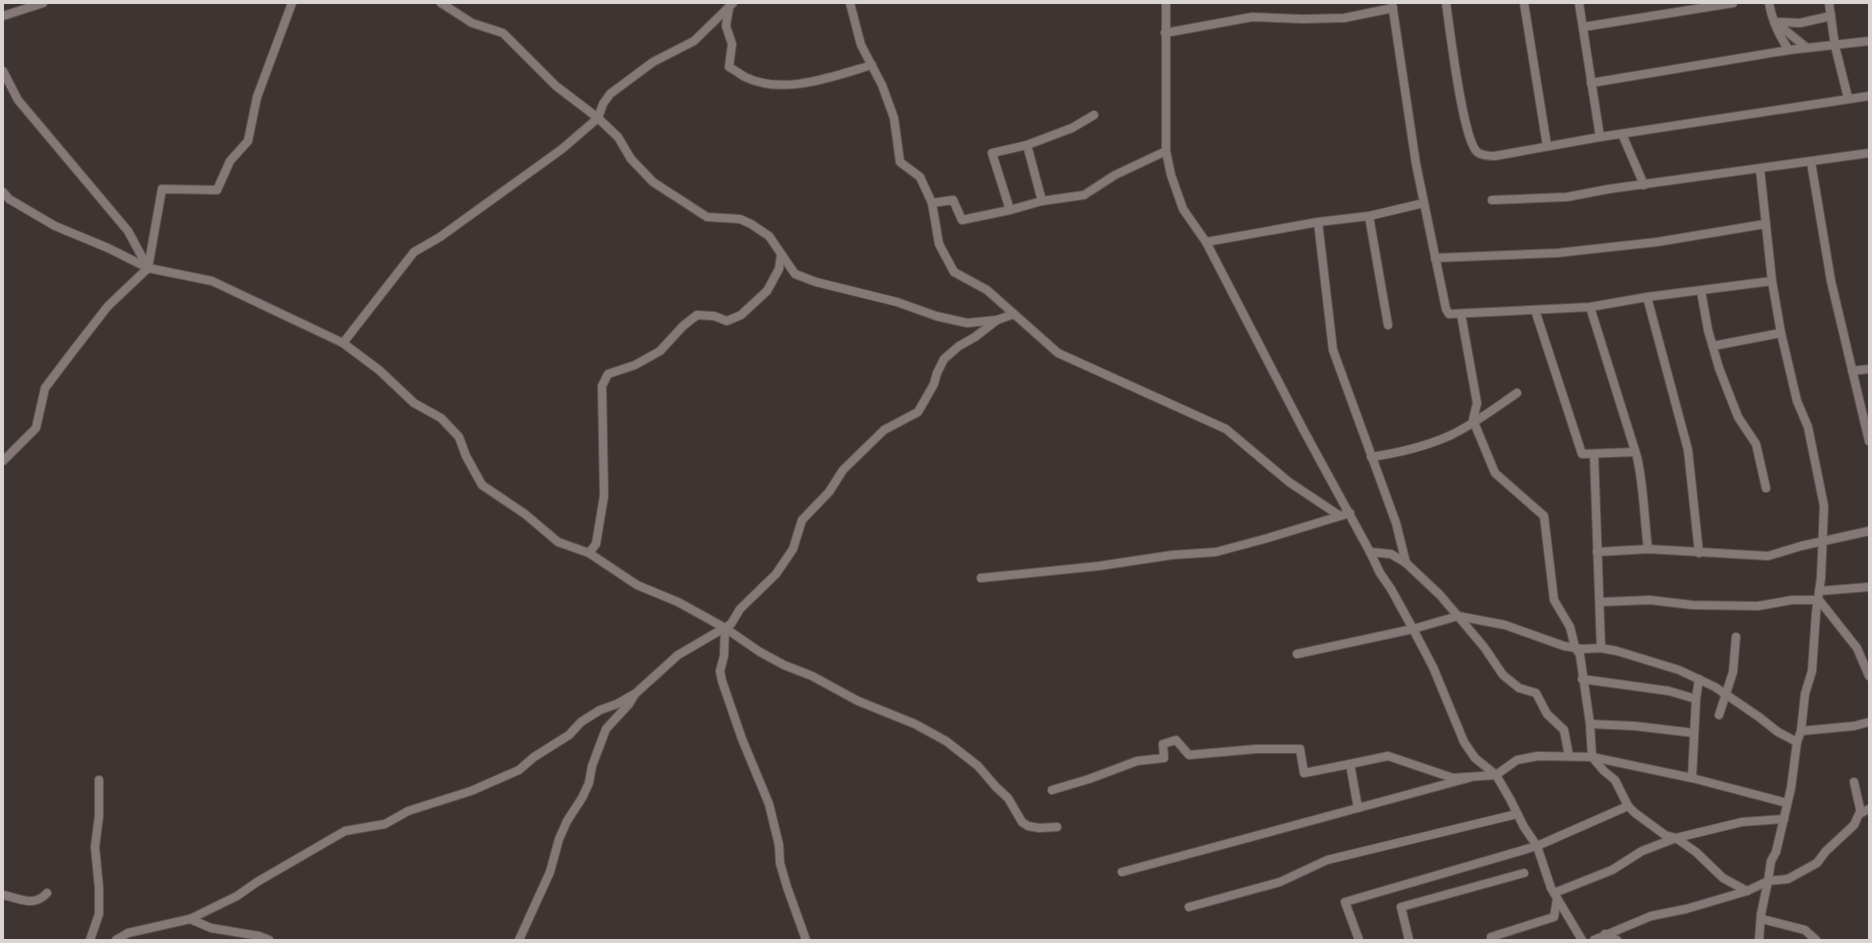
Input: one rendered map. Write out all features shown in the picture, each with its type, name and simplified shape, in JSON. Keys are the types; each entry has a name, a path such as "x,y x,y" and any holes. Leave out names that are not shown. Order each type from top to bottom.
{"street":[{"path":"3,16 43,3"},
{"path":"3,461 36,428 45,388 108,306 148,268 162,189 217,190 230,161 248,141 257,97 292,3"},
{"path":"441,3 472,24 504,33 556,86 598,118 618,137 631,159 653,182 707,217 740,219 751,224 769,236 794,274 816,282 897,302 936,316 967,323 997,320 1014,314"},
{"path":"850,3 861,45 882,86 894,118 900,162 920,177 932,203 939,244 954,272 987,290 1058,353 1226,429 1289,482 1340,516"},
{"path":"1166,3 1166,151 1171,175 1183,209 1206,242 1304,431 1350,513 1380,573 1414,629 1433,667 1464,742 1475,758 1496,775 1524,827 1537,846 1556,896 1582,940"},
{"path":"1446,3 1454,60 1466,125 1472,144 1478,152 1485,156 1495,156 1600,137 1869,96"},
{"path":"1524,3 1547,146"},
{"path":"1579,3 1600,137"},
{"path":"1583,27 1733,3"},
{"path":"1769,3 1772,17 1780,38 1788,50"},
{"path":"1829,3 1836,46 1848,98"},
{"path":"343,343 414,252 440,237 562,150 598,118 602,104 610,94 653,62 694,41 731,5"},
{"path":"731,5 726,26 732,44 730,67 746,78 774,85 810,83 872,65"},
{"path":"1165,33 1252,17 1303,19 1344,18 1393,6 1416,164 1446,309 1449,314 1590,307 1647,297 1772,281"},
{"path":"1775,22 1800,23 1831,16"},
{"path":"1775,22 1807,48"},
{"path":"1591,83 1788,50 1836,46 1869,41"},
{"path":"3,71 18,100 128,231 148,268"},
{"path":"1010,210 992,153 1027,145 1072,128 1094,114"},
{"path":"1622,134 1644,185"},
{"path":"1027,145 1042,201"},
{"path":"932,203 953,200 962,220 1010,210 1042,201 1084,195 1115,175 1166,151"},
{"path":"1492,200 1567,197 1760,168 1869,155"},
{"path":"1811,162 1831,281 1869,441"},
{"path":"1759,940 1771,861 1776,852 1791,788 1797,742 1801,731 1805,694 1812,671 1816,613 1824,541 1824,506 1808,427 1797,401 1781,333 1772,281 1760,168"},
{"path":"3,192 9,199 54,226 108,248 148,268 212,281 343,343 379,370 414,403 441,418 459,437 466,456 482,485 525,514 558,542 589,553 637,585 678,602 726,628 760,652 784,666 812,676 858,701 915,724 946,741 978,766 996,787 1008,798 1022,822 1028,826 1039,828 1057,827"},
{"path":"1206,242 1318,222 1369,216 1424,203"},
{"path":"1369,216 1388,325"},
{"path":"1318,222 1334,350 1396,523 1406,563"},
{"path":"1435,258 1565,252 1657,242 1765,224"},
{"path":"589,553 596,544 604,496 602,386 608,374 635,365 660,351 683,326 697,315 714,316 727,321 741,316 767,291 779,269 781,255"},
{"path":"1701,291 1708,330 1719,368 1738,417 1756,444 1766,488"},
{"path":"1647,297 1688,450 1699,553"},
{"path":"1590,307 1635,452 1642,481 1644,519 1648,549"},
{"path":"1535,310 1582,454 1635,452"},
{"path":"1460,314 1477,403 1474,421 1495,474 1544,516 1554,600 1570,627 1575,648 1580,654 1582,678 1590,724 1592,757 1604,771 1615,780 1628,806 1665,835 1676,838 1696,852 1723,878 1747,890"},
{"path":"116,940 128,933 190,919 237,896 257,882 345,832 385,824 408,811 471,792 519,770 534,756 569,735 581,722 600,710 617,704 636,692 678,655 731,624 740,610 776,574 793,549 802,520 829,492 843,470 884,430 918,412 934,384 937,373 944,359 959,346 975,337 997,320"},
{"path":"1713,346 1781,333"},
{"path":"1852,371 1869,368"},
{"path":"1372,458 1409,450 1449,436 1517,393"},
{"path":"1594,454 1601,648"},
{"path":"981,578 1099,566 1172,555 1216,552 1350,513"},
{"path":"1597,552 1648,549 1768,556 1869,531"},
{"path":"1370,552 1391,554 1406,563 1419,574 1484,647 1503,675 1519,688 1536,693 1547,714 1564,730 1569,756"},
{"path":"1600,602 1650,600 1692,605 1758,606 1869,587"},
{"path":"1819,596 1857,648 1869,676"},
{"path":"1296,654 1414,629 1458,616 1505,625 1535,637 1575,648 1601,648 1617,651 1679,670 1725,693 1778,732 1797,742"},
{"path":"726,628 724,656 720,671 722,681 742,739 769,804 779,845 780,863 806,940"},
{"path":"1718,715 1733,672 1736,637"},
{"path":"1582,678 1669,691 1696,699"},
{"path":"1692,778 1696,699 1699,679"},
{"path":"519,940 550,872 559,839 586,788 598,747 606,729 629,704 636,692"},
{"path":"1801,731 1869,722"},
{"path":"1590,724 1635,726 1694,733"},
{"path":"1052,790 1089,779 1137,761 1164,758 1163,744 1176,740 1190,755 1256,749 1300,749 1304,773 1388,756 1453,778 1472,777 1496,775 1517,760 1538,756 1592,757 1692,778 1787,803"},
{"path":"1350,764 1358,808"},
{"path":"1122,872 1472,777"},
{"path":"90,940 99,914 99,888 95,847 99,816 99,780"},
{"path":"1854,782 1861,813"},
{"path":"1359,940 1345,902 1537,846 1628,806"},
{"path":"1594,940 1651,916 1686,909 1747,890 1768,881 1788,879 1818,863 1826,851 1854,825 1856,817 1869,809"},
{"path":"1189,907 1280,882 1327,860 1518,814"},
{"path":"1556,896 1612,870 1642,851 1676,838 1742,822 1784,819"},
{"path":"1409,940 1401,907 1524,873"},
{"path":"3,895 26,902 43,898 47,893"},
{"path":"1491,940 1491,937 1554,916 1556,896"},
{"path":"190,919 211,928 260,936 270,940"},
{"path":"1762,920 1805,930 1816,940"},
{"path":"1606,934 1617,940"}]}
